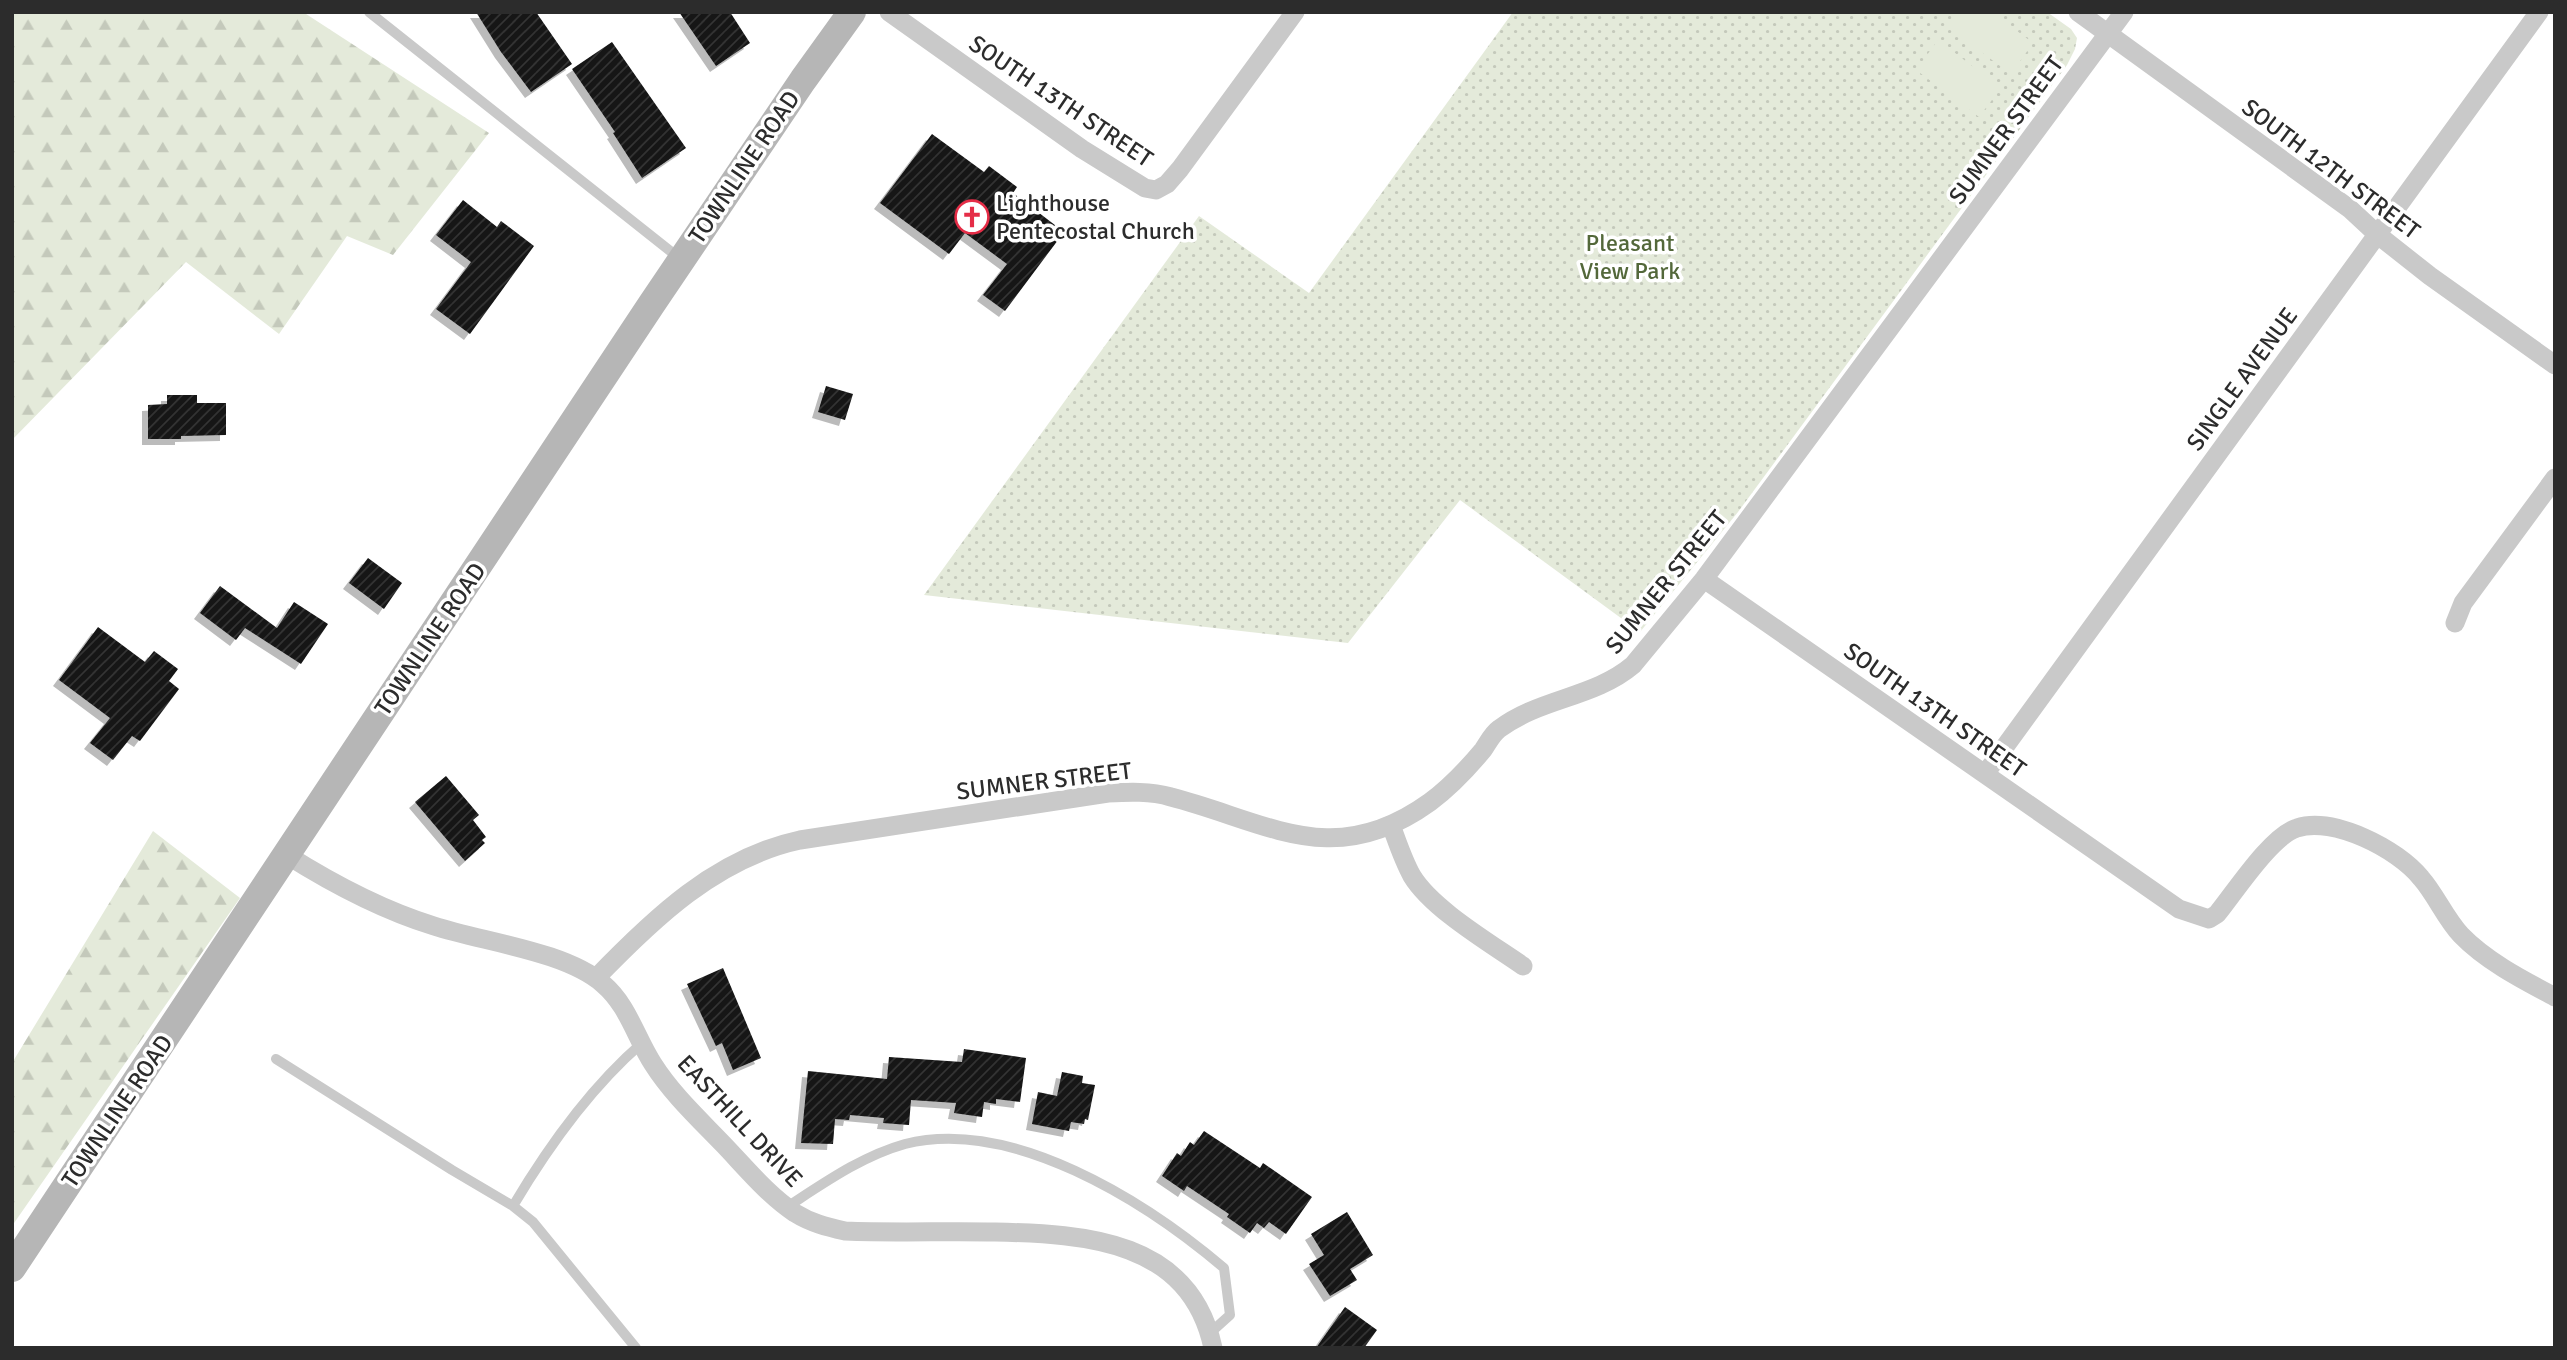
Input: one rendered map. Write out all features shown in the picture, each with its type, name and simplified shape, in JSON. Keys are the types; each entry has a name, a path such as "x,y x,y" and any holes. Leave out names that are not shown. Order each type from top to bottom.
{"street":[{"name":"SOUTH 13TH STREET","path":"889,12 1082,149 1144,188 1156,190 1172,178 1295,12"},
{"name":"SOUTH 12TH STREET","path":"2078,12 2350,209 2430,276 2555,365"},
{"name":"SUMNER STREET","path":"596,978 649,925 710,877 762,850 800,840 1108,793 1139,792 1170,796 1291,835 1322,838 1353,836 1391,825 1431,802 1483,750 1497,731 1535,709 1598,688 1621,676 1650,646 1704,579 2124,12"},
{"name":"SINGLE AVENUE","path":"1985,774 2539,12"},
{"name":"TOWNLINE ROAD","path":"12,1268 845,15"},
{"path":"2455,623 2463,603 2555,478"},
{"name":"SOUTH 13TH STREET","path":"1704,579 2179,909 2209,919 2217,914 2271,846 2283,835 2296,828 2317,825 2339,829 2386,850 2409,865 2421,877 2464,938 2507,969 2553,990"},
{"path":"1391,825 1412,875 1423,891 1523,966"},
{"name":"EASTHILL DRIVE","path":"287,855 320,876 389,909 436,927 550,958 596,978 621,1004 668,1084 761,1185 787,1207 817,1225 845,1231 1035,1233 1105,1241 1142,1255 1172,1274 1197,1302 1212,1340"}],"lane":[{"path":"369,12 682,260"},
{"path":"513,1206 556,1140 604,1081 642,1043"},
{"path":"276,1059 513,1206 533,1222 636,1348"},
{"path":"787,1207 855,1164 905,1144 960,1138 1005,1145 1088,1176 1184,1234 1224,1268 1230,1315 1212,1340"}],"green space":[{"path":"12,12 303,12 489,133 393,255 347,236 279,334 186,262 12,440"},
{"name":"Pleasant View Park","path":"1513,12 2047,12 2071,29 2077,38 2067,65 1738,512 1640,632 1460,500 1348,643 924,595 1199,216 1309,293"},
{"path":"1956,12 1992,12 2033,43 2011,74 1946,26"},
{"path":"1938,40 2001,88 1979,117 1916,70"},
{"path":"153,831 240,898 12,1226 12,1063"}],"building":[{"path":"476,12 536,12 572,64 531,92"},
{"path":"679,12 730,12 750,43 716,66"},
{"path":"612,42 686,148 642,178 613,133 615,132 572,69"},
{"name":"Lighthouse Pentecostal Church","path":"932,134 984,172 989,166 1017,187 1013,193 1064,232 1005,311 983,295 1007,264 965,233 949,254 880,203"},
{"path":"463,200 497,227 501,221 534,246 470,334 436,309 471,262 436,235"},
{"path":"826,386 853,394 845,420 818,412"},
{"path":"167,395 197,395 197,403 226,403 226,435 148,439 148,405 167,404"},
{"path":"368,558 402,583 384,609 349,583"},
{"path":"220,586 277,628 294,602 328,624 301,664 245,628 236,640 200,613"},
{"path":"98,627 145,662 154,651 178,669 169,681 179,689 140,741 132,736 113,760 90,743 110,718 59,680"},
{"path":"446,776 479,815 473,820 486,837 482,840 485,843 465,861 415,802"},
{"path":"723,968 761,1058 733,1070 722,1043 716,1046 687,984"},
{"path":"964,1049 1026,1058 1020,1102 996,1099 996,1104 984,1102 982,1117 954,1113 956,1103 911,1100 909,1125 883,1123 884,1118 850,1115 849,1120 835,1119 833,1144 801,1143 808,1071 887,1079 889,1057 962,1062"},
{"path":"1062,1072 1083,1076 1082,1083 1095,1085 1088,1120 1085,1119 1084,1124 1071,1122 1069,1131 1032,1124 1038,1092 1057,1096"},
{"path":"1204,1131 1260,1168 1263,1163 1312,1197 1286,1234 1269,1222 1264,1228 1257,1223 1250,1233 1227,1217 1229,1214 1187,1186 1184,1191 1162,1176 1177,1153 1181,1156 1190,1142 1194,1145"},
{"path":"1347,1212 1373,1255 1350,1269 1357,1280 1330,1296 1309,1264 1324,1255 1311,1234"},
{"path":"1345,1307 1377,1330 1364,1348 1316,1348"}],"place":[{"name":"Lighthouse Pentecostal Church","path":"972,217"}]}
